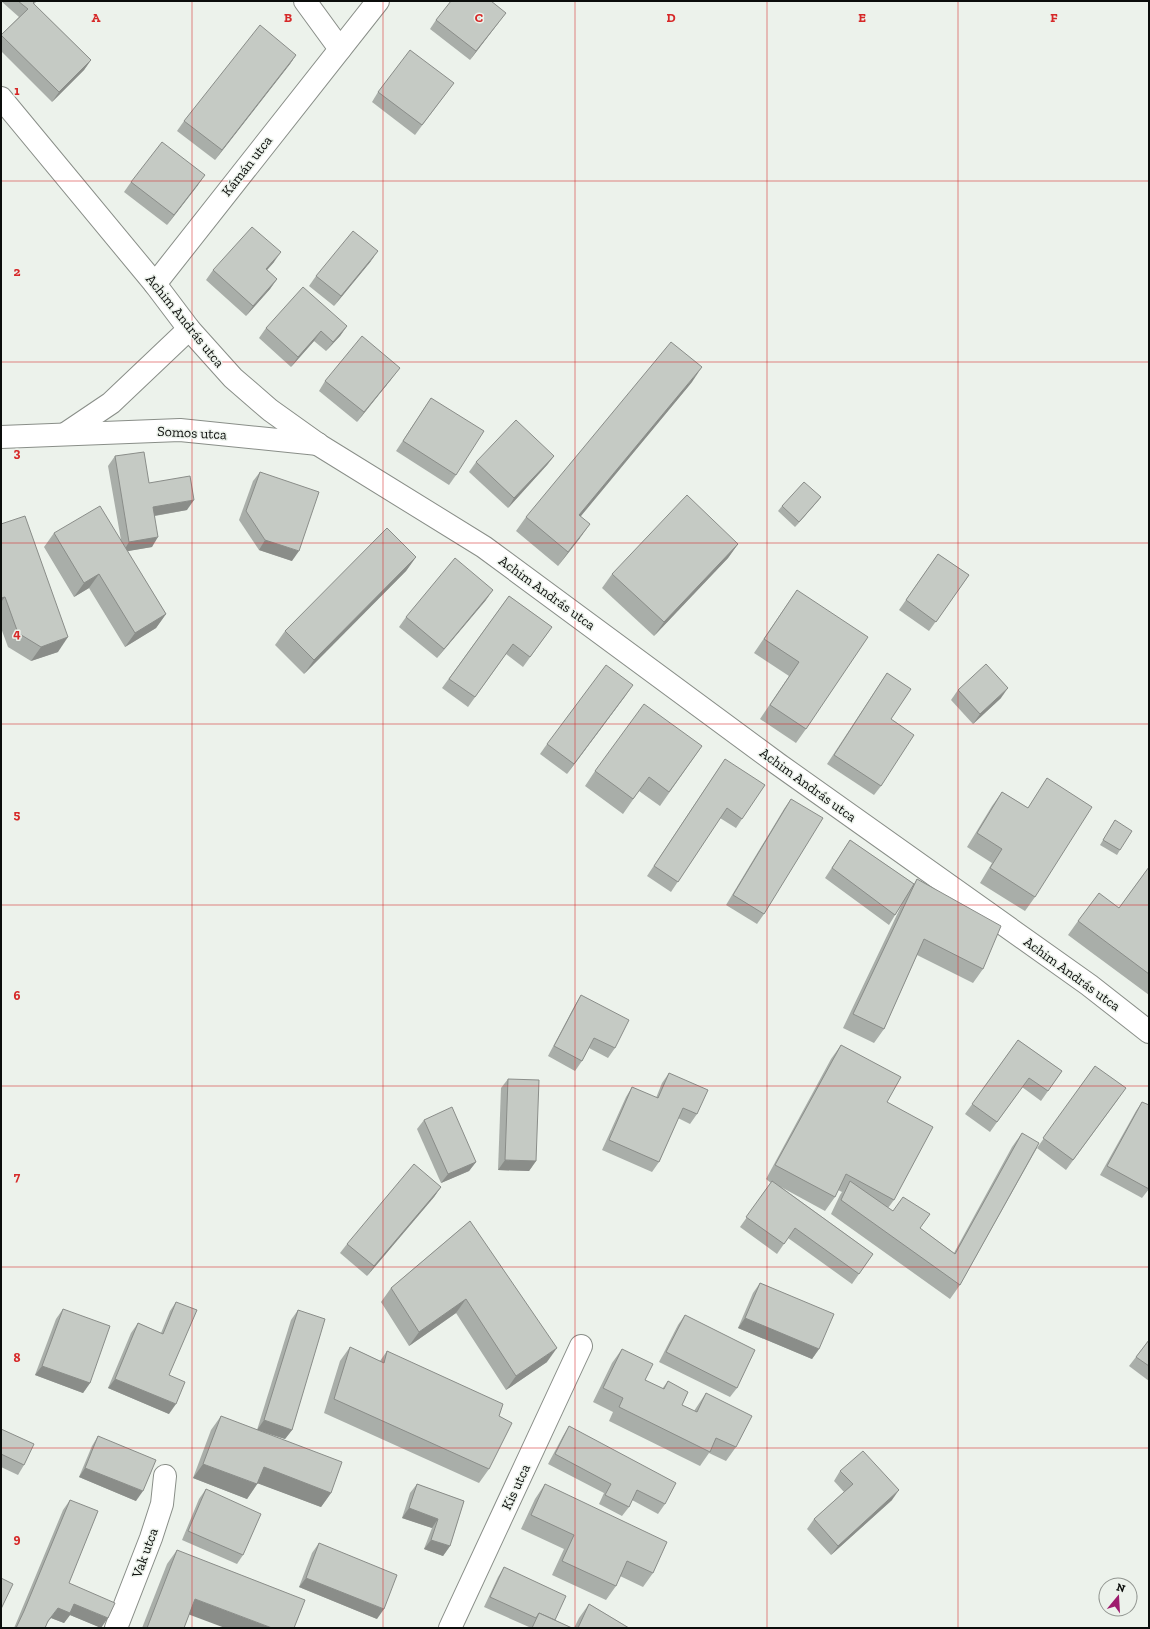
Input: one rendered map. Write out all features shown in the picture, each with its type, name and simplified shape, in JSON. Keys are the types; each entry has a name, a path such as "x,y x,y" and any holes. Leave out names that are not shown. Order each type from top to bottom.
{"street":[{"path":"305,1 340,49"},
{"name":"Kámán utca","path":"155,284 378,1"},
{"name":"Achim András utca","path":"1,98 155,284 188,329 233,378 270,410 319,445 484,547 778,764 1089,984 1149,1032"},
{"path":"64,435 111,403 188,329"},
{"name":"Somos utca","path":"1,438 180,430 319,445"},
{"name":"Kis utca","path":"450,1628 581,1346"},
{"name":"Vak utca","path":"116,1628 151,1538 162,1504 166,1476"}],"building":[{"path":"18,1 35,1 33,3 91,60 59,92 1,35 28,9"},
{"path":"451,1 491,1 506,13 476,51 436,20"},
{"path":"260,25 296,55 222,150 184,121"},
{"path":"410,50 454,83 422,125 378,92"},
{"path":"162,142 205,175 174,215 131,182"},
{"path":"252,227 281,252 266,269 277,279 253,306 213,270"},
{"path":"353,231 378,251 341,296 316,276"},
{"path":"303,287 347,326 333,342 321,331 298,357 266,328"},
{"path":"362,336 400,368 364,412 325,381"},
{"path":"671,342 702,367 579,515 590,524 568,552 526,517"},
{"path":"431,398 484,431 456,475 403,441"},
{"path":"516,420 554,456 514,498 476,462"},
{"path":"144,452 149,483 190,476 194,500 153,507 158,537 129,542 115,456"},
{"path":"260,472 319,492 299,551 265,540 246,511"},
{"path":"804,482 821,497 799,522 782,506"},
{"path":"687,495 738,544 664,622 612,574"},
{"path":"100,506 166,614 135,633 99,574 84,583 54,533"},
{"path":"25,516 68,637 41,647 18,633 5,597 1,598 1,524"},
{"path":"387,528 416,557 314,660 285,631"},
{"path":"938,554 969,575 936,622 906,600"},
{"path":"455,558 493,590 444,649 406,617"},
{"path":"797,590 868,637 806,729 770,705 799,662 764,639"},
{"path":"509,596 552,627 530,657 513,644 475,697 449,679"},
{"path":"986,664 1008,688 980,714 958,690"},
{"path":"606,665 633,685 574,764 547,744"},
{"path":"887,673 911,689 891,719 914,735 881,786 834,755"},
{"path":"644,704 702,746 669,792 649,777 633,799 595,771"},
{"path":"725,759 765,785 742,819 727,808 678,882 654,866"},
{"path":"1047,778 1092,807 1035,897 990,868 1002,849 977,833 1002,792 1028,808"},
{"path":"791,799 823,818 764,914 733,895"},
{"path":"1115,820 1132,831 1120,850 1103,840"},
{"path":"850,840 914,884 895,915 832,868"},
{"path":"1149,867 1149,974 1078,921 1099,893 1119,908"},
{"path":"917,879 1001,926 983,969 924,939 884,1029 853,1014"},
{"path":"581,995 629,1020 615,1048 594,1038 582,1061 554,1046"},
{"path":"1018,1040 1062,1071 1048,1091 1029,1078 997,1122 972,1104"},
{"path":"841,1045 901,1077 887,1102 933,1127 894,1200 846,1174 835,1197 775,1165"},
{"path":"1095,1066 1126,1088 1073,1160 1043,1138"},
{"path":"669,1073 708,1090 697,1114 683,1108 659,1162 609,1140 632,1087 658,1098"},
{"path":"508,1079 539,1080 536,1161 505,1160"},
{"path":"1142,1102 1149,1105 1149,1189 1107,1166"},
{"path":"452,1107 476,1162 448,1174 424,1120"},
{"path":"1022,1133 1039,1143 960,1285 841,1200 850,1181 893,1211 903,1197 930,1214 920,1228 955,1254"},
{"path":"414,1164 441,1187 374,1266 347,1244"},
{"path":"772,1181 873,1254 859,1274 795,1228 784,1244 746,1217"},
{"path":"470,1221 557,1348 516,1376 466,1299 419,1332 391,1288"},
{"path":"760,1283 834,1314 819,1349 745,1318"},
{"path":"176,1302 197,1310 169,1375 185,1382 176,1404 115,1379 138,1323 163,1334"},
{"path":"63,1309 110,1326 90,1383 42,1366"},
{"path":"298,1310 325,1319 292,1430 264,1420"},
{"path":"685,1315 755,1350 737,1388 666,1352"},
{"path":"1149,1340 1149,1366 1136,1357"},
{"path":"350,1347 384,1363 387,1351 503,1404 499,1416 512,1423 489,1469 334,1399"},
{"path":"622,1349 653,1364 645,1380 664,1389 668,1381 688,1392 682,1405 697,1412 706,1393 752,1416 736,1447 716,1438 710,1452 619,1407 623,1398 603,1388"},
{"path":"221,1416 342,1462 331,1493 264,1467 257,1484 203,1464"},
{"path":"569,1426 676,1483 665,1504 637,1490 629,1507 605,1495 611,1484 555,1454"},
{"path":"1,1429 34,1444 24,1465 1,1454"},
{"path":"98,1436 156,1460 143,1491 85,1468"},
{"path":"863,1451 899,1490 838,1546 814,1519 853,1484 840,1471"},
{"path":"417,1484 464,1501 450,1546 431,1540 438,1519 409,1508"},
{"path":"545,1484 667,1542 653,1573 627,1561 616,1586 562,1561 574,1535 531,1515"},
{"path":"206,1489 261,1514 243,1555 188,1531"},
{"path":"70,1500 98,1511 69,1583 115,1603 108,1618 74,1604 70,1613 58,1608 48,1621 45,1628 16,1628 24,1611"},
{"path":"319,1543 397,1575 384,1609 306,1578"},
{"path":"177,1550 305,1600 294,1628 272,1628 195,1599 184,1628 147,1628"},
{"path":"504,1567 566,1596 555,1620 539,1613 536,1618 490,1597"},
{"path":"1,1578 13,1584 1,1609"},
{"path":"589,1604 629,1628 578,1628"},
{"path":"539,1613 572,1628 532,1628"}]}
